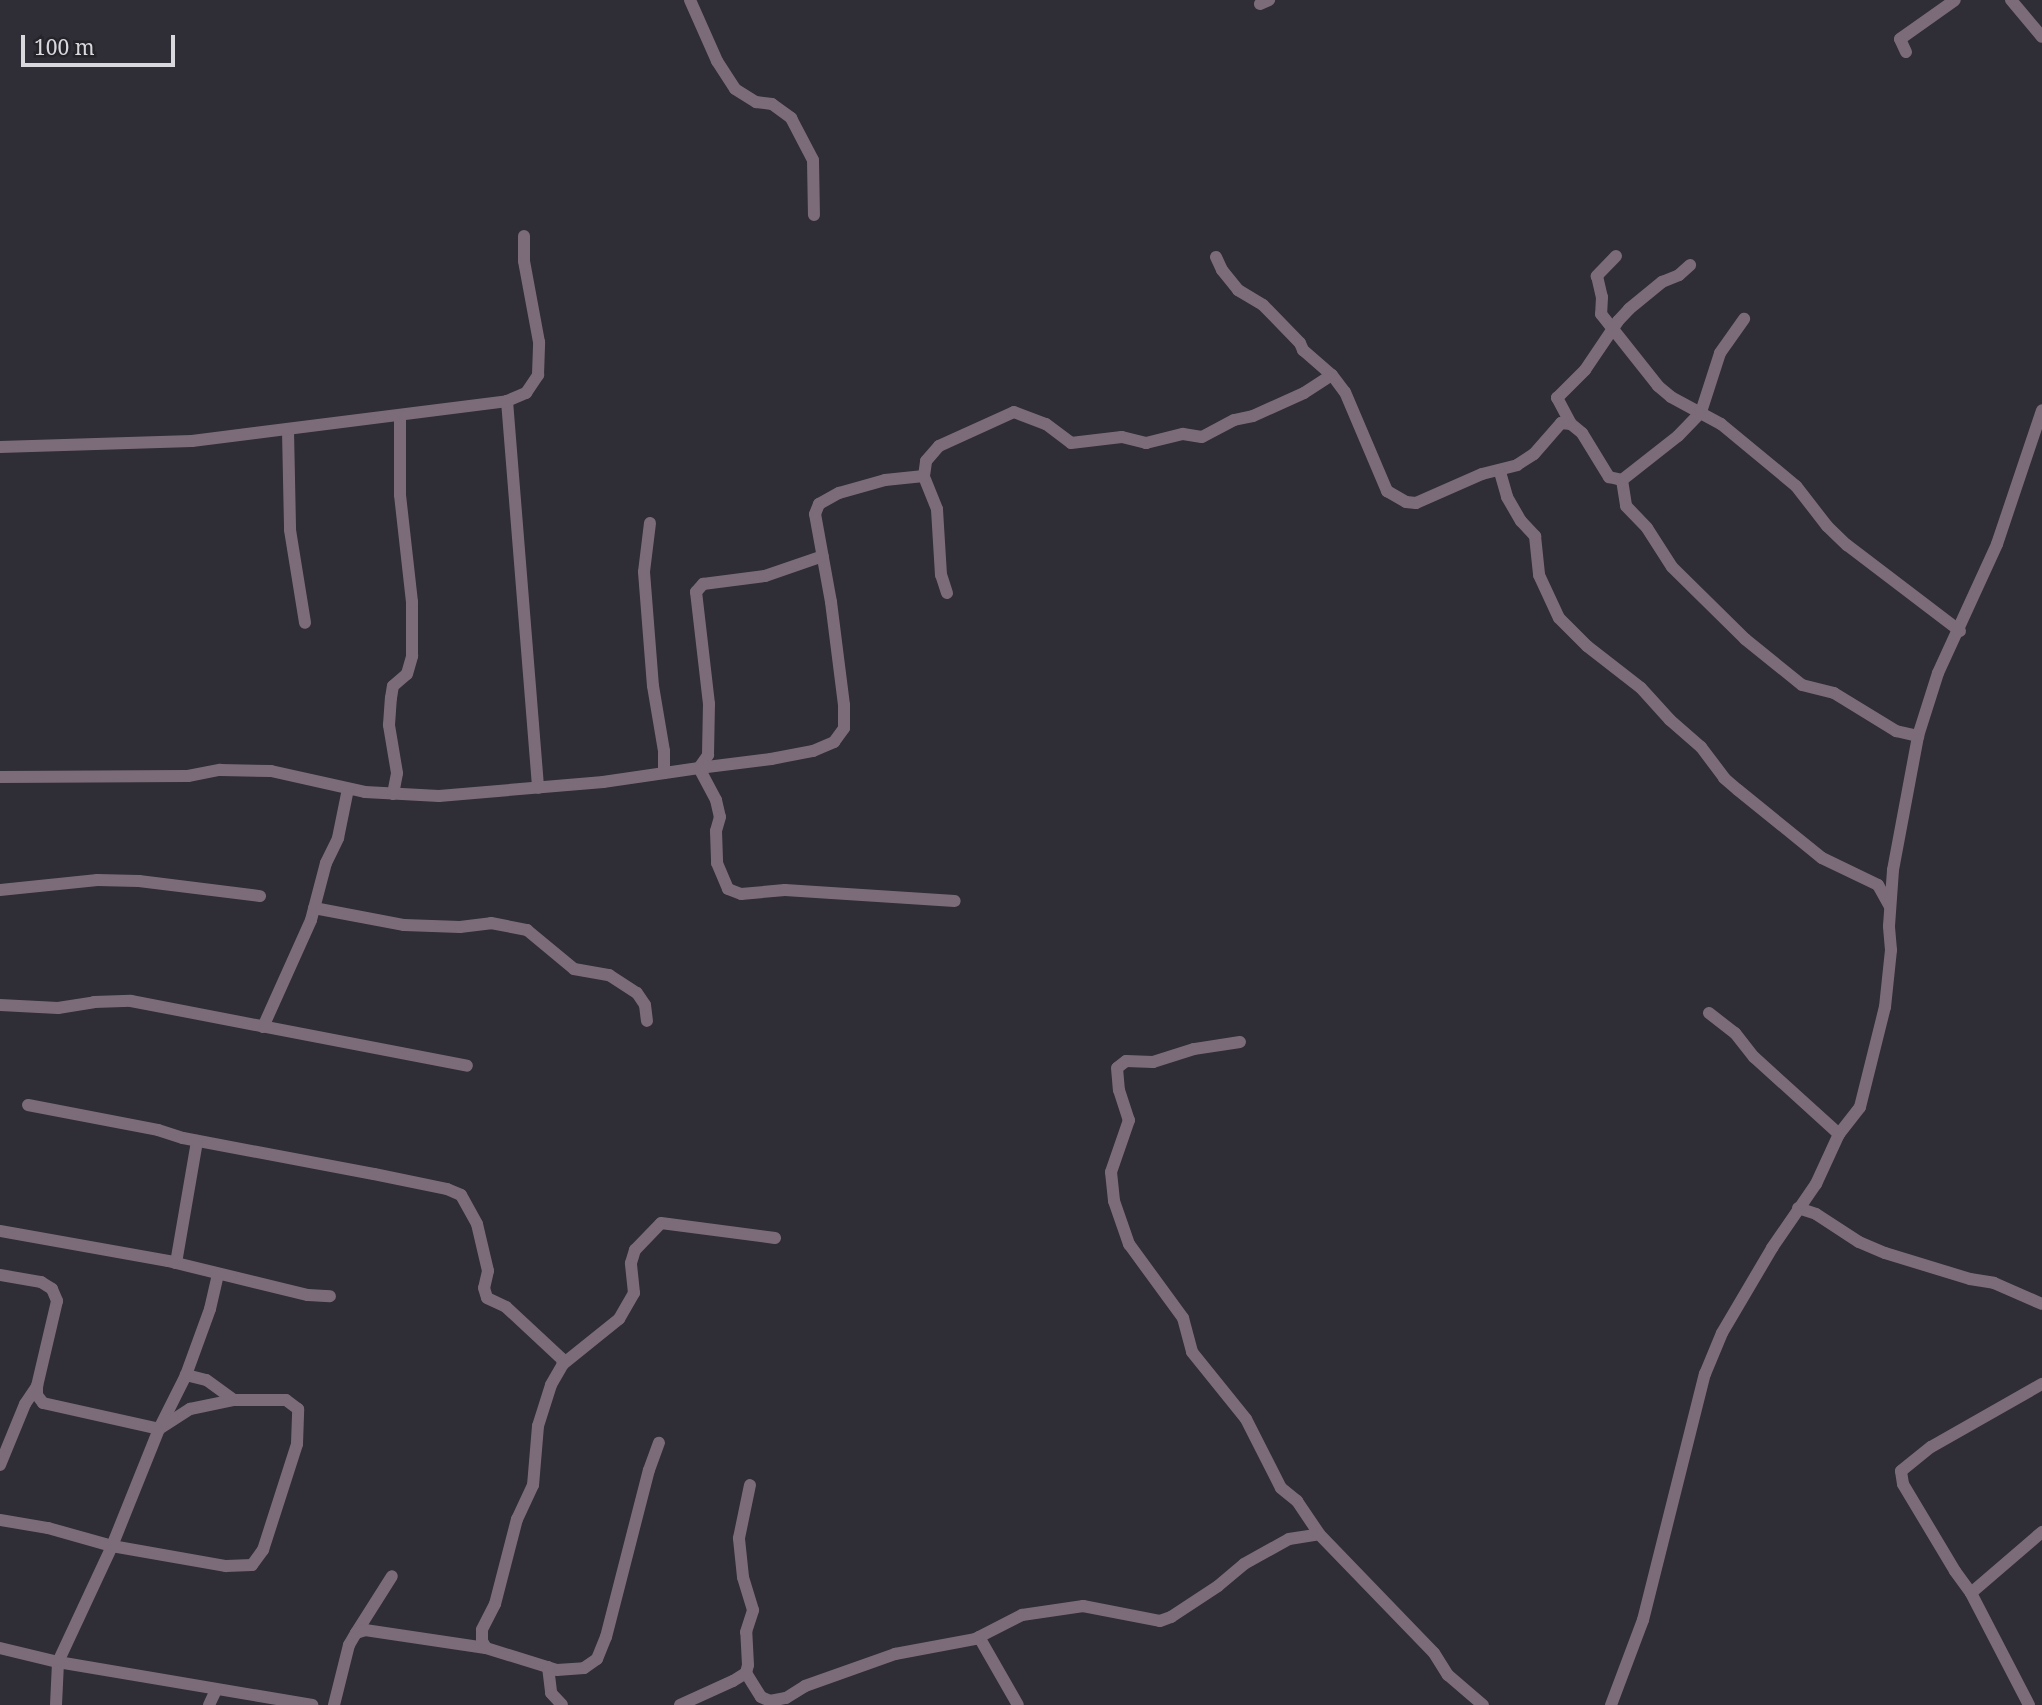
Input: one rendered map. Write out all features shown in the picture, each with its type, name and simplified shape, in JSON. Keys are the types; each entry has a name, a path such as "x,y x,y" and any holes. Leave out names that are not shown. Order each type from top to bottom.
{"street":[{"path":"691,0 717,61 735,89 755,102 772,104 791,118 813,160 814,215"},
{"path":"1906,52 1900,39 1955,0"},
{"path":"2011,0 2042,37"},
{"path":"0,446 192,441 288,431 340,421 400,416 507,401 526,393 538,374 539,342 524,261 524,236"},
{"path":"1616,256 1597,276 1596,282 1602,297 1601,314 1658,386 1671,397 1721,424 1796,486 1827,526 1847,545 1959,631"},
{"path":"1216,257 1222,270 1238,290 1263,305 1303,350 1332,375 1345,392 1387,491 1399,500 1416,503 1482,474 1500,472 1534,454 1561,423 1571,424"},
{"path":"1622,480 1609,477 1582,433 1571,424 1557,398 1585,370 1611,330 1646,294 1662,282 1679,275 1690,265"},
{"path":"1622,480 1678,436 1701,412 1720,354 1736,335 1744,319"},
{"path":"947,593 941,575 937,509 924,476 926,461 939,446 1014,412 1045,424 1072,443 1122,437 1146,443 1182,435 1202,437 1234,419 1253,416 1304,393 1332,375"},
{"path":"507,401 538,789"},
{"path":"1611,1705 1643,1620 1705,1374 1736,1304 1816,1184 1839,1134 1860,1107 1882,1020 1891,950 1893,870 1918,736 1938,674 1997,544 2042,410"},
{"path":"393,794 397,773 389,724 391,698 393,686 407,674 412,656 412,602 400,495 400,416"},
{"path":"288,431 290,530 305,623"},
{"path":"1500,472 1507,497 1521,521 1535,536 1539,575 1559,618 1587,646 1630,679 1701,747 1731,784 1822,858 1878,885 1890,907"},
{"path":"0,777 188,776 220,770 271,771 348,789 439,796 538,789 727,766 813,751 834,742 844,728 831,602 815,514 819,504 839,493 885,480 924,476"},
{"path":"1622,480 1626,506 1647,528 1664,558 1696,594 1745,639 1802,685 1834,693 1896,731 1918,736"},
{"path":"650,523 644,572 653,686 664,751 664,773"},
{"path":"699,768 708,755 709,704 696,592 703,584 765,576 823,556"},
{"path":"699,768 716,800 720,817 716,831 717,863 728,889 741,894 785,890 955,901"},
{"path":"263,1027 280,985 302,944 326,863 338,838 348,789"},
{"path":"0,890 97,880 139,881 260,896"},
{"path":"314,908 404,925 460,927 491,923 527,930 574,969 609,975 637,993 645,1005 646,1021"},
{"path":"0,1005 58,1008 94,1002 131,1001 467,1066"},
{"path":"1709,1013 1735,1033 1754,1057 1839,1134"},
{"path":"1240,1042 1194,1049 1153,1062 1126,1061 1117,1068 1119,1090 1129,1120 1111,1172 1114,1201 1129,1244 1183,1318 1192,1352 1246,1419 1281,1488 1297,1501 1319,1534 1434,1653 1448,1675 1483,1705"},
{"path":"27,1105 197,1141 327,1164 447,1189 461,1195 477,1224 488,1270 484,1288 487,1298 506,1307 562,1359 563,1364"},
{"path":"176,1263 197,1141"},
{"path":"1798,1208 1816,1214 1859,1242 1970,1279 1994,1283 2042,1304"},
{"path":"486,1648 482,1641 482,1630 495,1604 517,1519 533,1485 538,1426 551,1385 563,1364 619,1319 634,1293 635,1276 631,1263 635,1250 661,1223 775,1238"},
{"path":"0,1231 176,1263 308,1295 330,1296"},
{"path":"57,1705 58,1662 112,1546 159,1429 186,1375 210,1309 218,1274"},
{"path":"0,1275 41,1282 52,1289 57,1301 37,1386 37,1395 43,1403 159,1429 190,1409 234,1400 286,1400 298,1409 300,1418 297,1444 262,1549 252,1565 226,1566 112,1546 48,1528 0,1520"},
{"path":"186,1375 206,1380 234,1400"},
{"path":"2029,1705 1971,1593 1903,1484 1901,1471 1931,1447 2042,1384"},
{"path":"0,1465 25,1404 37,1386"},
{"path":"356,1633 366,1630 486,1648 548,1667 584,1668 597,1659 614,1609 649,1470 659,1443"},
{"path":"750,1485 739,1538 743,1577 753,1610 746,1632 746,1673 757,1701 786,1698 805,1686 895,1654 979,1637 1022,1615 1083,1605 1121,1611 1136,1618 1160,1620 1171,1617 1244,1564 1289,1539 1319,1534"},
{"path":"1971,1593 2042,1532"},
{"path":"334,1705 349,1645 392,1576"},
{"path":"979,1637 1018,1705"},
{"path":"0,1648 58,1662 312,1705"},
{"path":"548,1667 551,1693 562,1705"},
{"path":"680,1705 746,1673"},
{"path":"209,1705 216,1690"}]}
